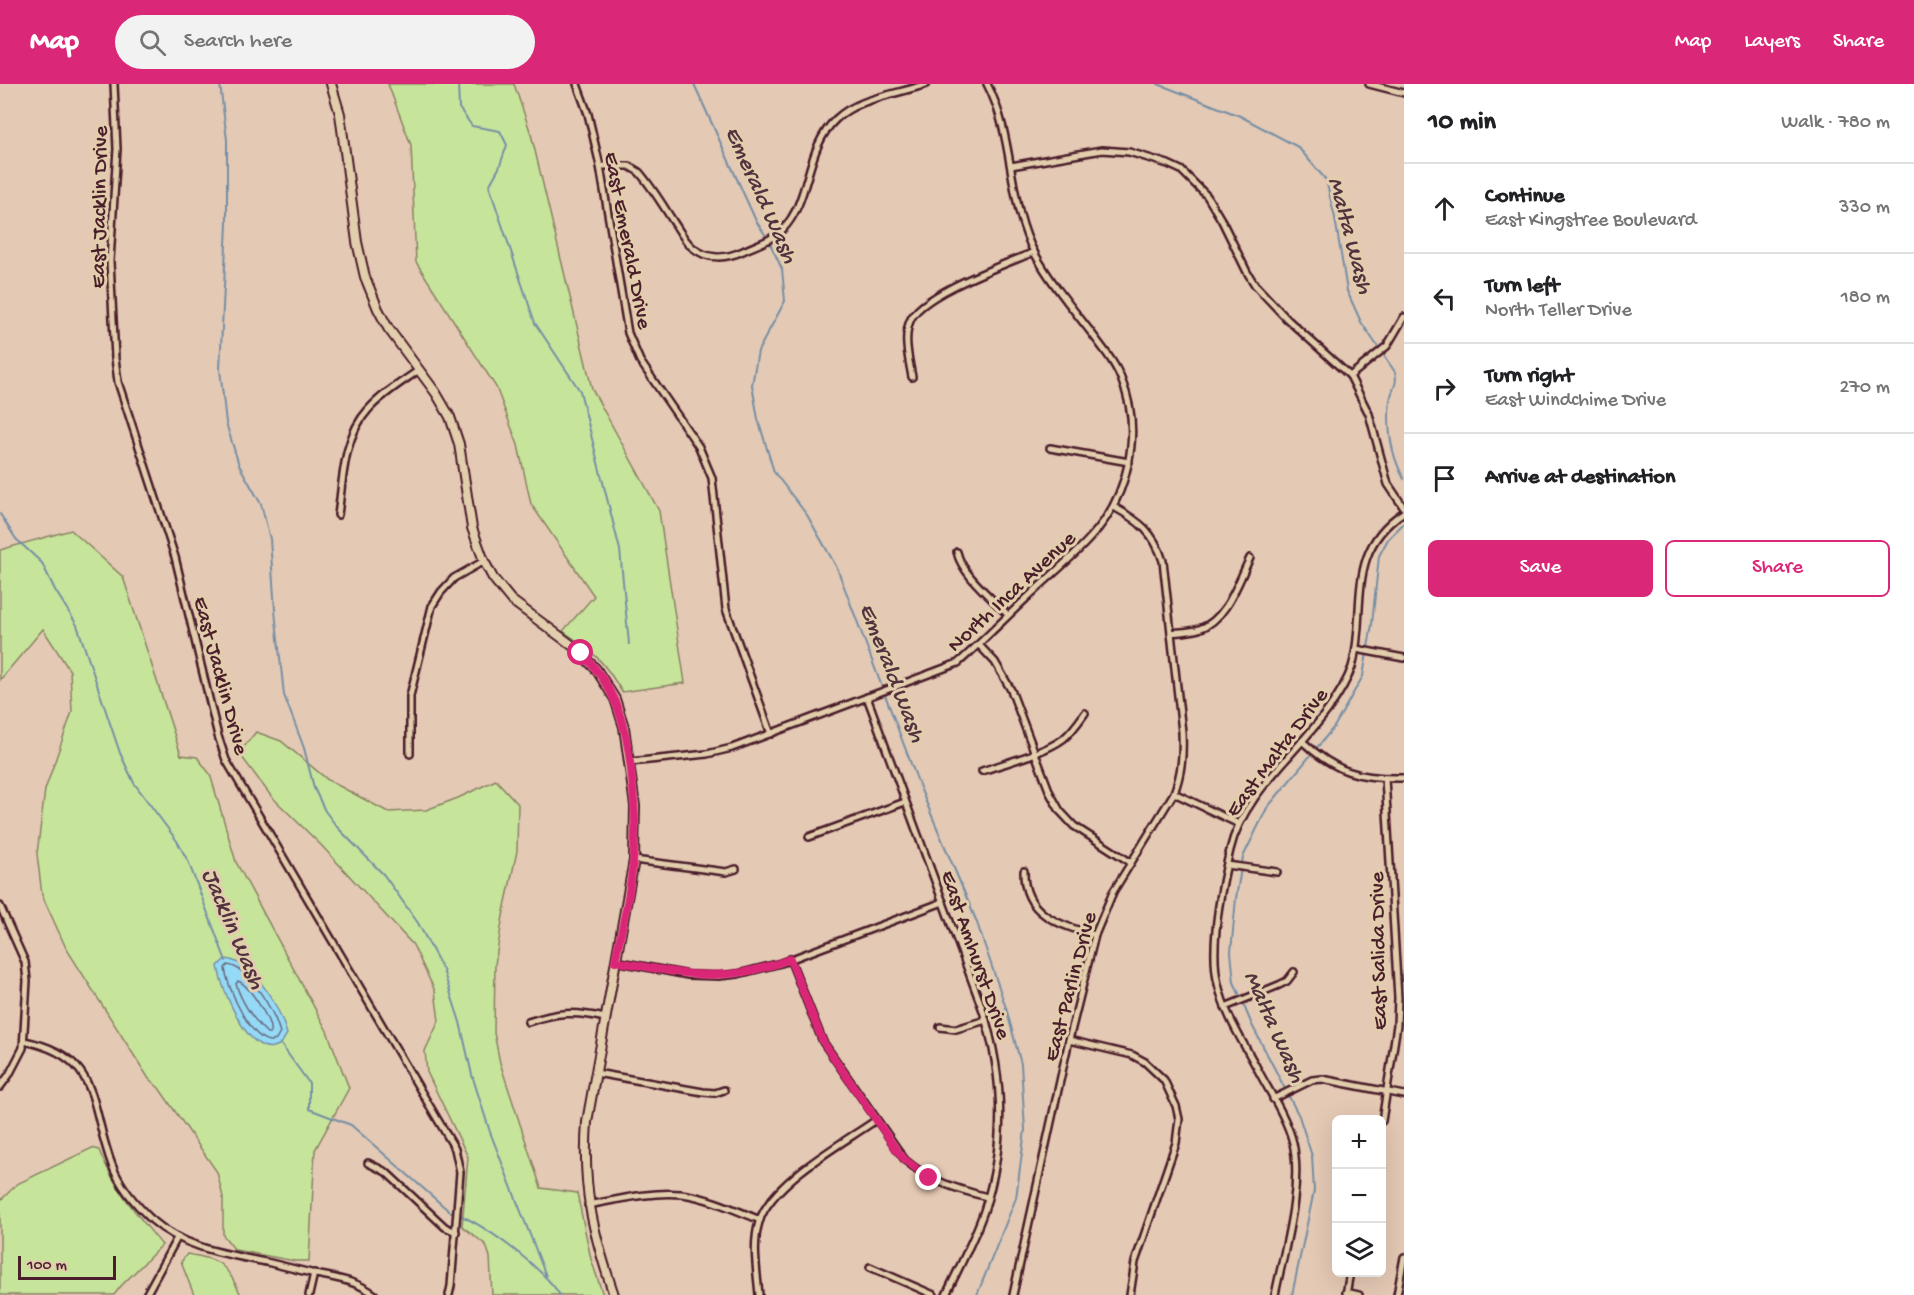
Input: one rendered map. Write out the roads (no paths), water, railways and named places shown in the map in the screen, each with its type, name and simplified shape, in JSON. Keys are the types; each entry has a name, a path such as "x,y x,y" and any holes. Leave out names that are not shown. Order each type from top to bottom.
{"street":[{"name":"East Jacklin Drive","path":"114,84 117,149 110,261 114,350 118,382 172,550 220,746 232,772 449,1137 459,1160 456,1232 452,1286 449,1295"},
{"path":"331,84 340,114 357,242 365,277 388,328 443,403 456,433 472,528 484,561 493,578 511,600 573,646 589,662 602,677 622,717 630,762 635,820 634,860 596,1074 586,1140 585,1175 593,1230 614,1295"},
{"name":"East Emerald Drive","path":"577,84 588,114 600,166 628,333 640,361 699,447 712,478 726,609 771,734"},
{"path":"600,166 629,166 639,172 690,246 707,255 731,257 777,235 784,228 795,209 824,132 837,117 857,105 926,84"},
{"name":"North Inca Avenue","path":"630,762 707,754 732,748 958,663 1092,537 1114,507 1129,462 1132,433 1123,382 1109,357 1051,280 1034,252 1023,222 1005,132 996,100 987,84"},
{"path":"1369,84 1404,93"},
{"path":"1011,166 1102,150 1129,152 1155,158 1181,170 1214,206 1255,285 1287,319 1350,376 1370,414 1388,484 1404,510"},
{"path":"912,377 907,331 910,320 917,310 936,296 984,272 1034,252"},
{"path":"1350,376 1387,346 1404,317"},
{"path":"338,515 347,452 357,425 369,408 419,370"},
{"path":"1050,448 1129,462"},
{"name":"East Parlin Drive","path":"1013,1295 1069,1040 1095,935 1113,892 1174,793 1181,776 1182,732 1162,561 1152,536 1135,518 1114,507"},
{"name":"East Malta Drive","path":"1275,1295 1293,1204 1296,1167 1289,1130 1225,1007 1218,985 1214,952 1227,865 1230,848 1239,824 1251,804 1343,686 1353,666 1361,578 1367,554 1379,533 1404,510"},
{"path":"957,552 968,574 1008,615"},
{"path":"1171,633 1199,629 1217,619 1250,558"},
{"path":"411,754 410,696 432,606 454,578 484,561"},
{"path":"979,645 1005,677 1054,801 1067,819 1083,833 1130,862"},
{"path":"1356,649 1404,658"},
{"name":"East Amhurst Drive","path":"867,697 986,1020 997,1064 1000,1115 997,1155 984,1211 946,1295"},
{"path":"982,771 1062,740 1085,713"},
{"path":"1302,741 1328,762 1359,776 1404,778"},
{"name":"East Salida Drive","path":"1383,1115 1397,1025 1398,998 1386,778"},
{"path":"1174,793 1239,824"},
{"path":"810,837 905,802"},
{"path":"634,860 726,872 736,869"},
{"path":"1227,865 1276,872"},
{"path":"1024,871 1029,898 1040,912 1053,921 1095,935"},
{"path":"615,961 688,975 719,976 754,971 943,902"},
{"path":"0,906 25,962 27,981 24,1041 16,1063 0,1087"},
{"path":"790,959 823,1042 896,1149 917,1170 943,1184 987,1197"},
{"path":"1225,1007 1287,981 1294,972"},
{"path":"528,1022 552,1014 569,1012 605,1018"},
{"path":"940,1028 956,1029 986,1020"},
{"path":"1069,1040 1132,1055 1145,1062 1164,1080 1176,1106 1179,1119 1176,1143 1135,1262 1130,1295"},
{"path":"24,1041 58,1051 81,1071 90,1088 108,1153 118,1177 142,1210 159,1225 189,1244 220,1253 341,1278 375,1295"},
{"path":"596,1074 711,1093 724,1090"},
{"path":"1273,1099 1312,1080 1322,1079 1404,1095"},
{"path":"759,1295 755,1251 760,1220 772,1199 786,1183 876,1120"},
{"path":"368,1163 386,1172 445,1227 456,1232"},
{"path":"588,1205 658,1194 680,1194 700,1198 760,1220"},
{"path":"146,1295 177,1238"},
{"path":"1397,1295 1404,1257"},
{"path":"870,1267 934,1295"},
{"path":"309,1295 314,1273"},
{"path":"1349,1277 1346,1294 1359,1295"}],"water":[{"path":"225,959 246,968 265,988 284,1023 287,1034 281,1044 272,1047 263,1046 255,1041 240,1023 220,975 218,966"}],"waterway":[{"path":"220,84 227,140 227,224 220,369 226,423 239,465 261,504 270,539 284,695 304,748 314,788 325,811 337,827 384,875 418,923 443,970 460,1022 472,1075 490,1132 546,1276"},
{"path":"458,84 459,108 472,126 500,131 507,145 499,168 489,186 535,323 580,391 620,550 629,644"},
{"name":"Emerald Wash","path":"694,84 756,221 768,239 782,269 785,301 758,351 752,385 758,419 774,472 807,515 837,568 921,790 976,920 1006,1008 1021,1064 1025,1130 1016,1198 977,1295"},
{"name":"Malta Wash","path":"1158,84 1240,116 1298,147 1326,180 1347,291 1361,322 1395,372 1389,420 1393,451 1404,479"},
{"name":"Jacklin Wash","path":"0,514 16,539 42,563 55,590 77,625 120,753 134,783 177,841 188,861 226,961"},
{"name":"Malta Wash","path":"1292,1295 1314,1191 1312,1156 1299,1116 1252,1025 1234,982 1231,952 1236,898 1243,857 1267,808 1334,727 1363,676 1372,624 1379,556 1388,539 1404,523"},
{"name":"Jacklin Wash","path":"280,1043 309,1083 309,1109 351,1125 449,1211 477,1224 510,1246 540,1271 560,1295"}]}
